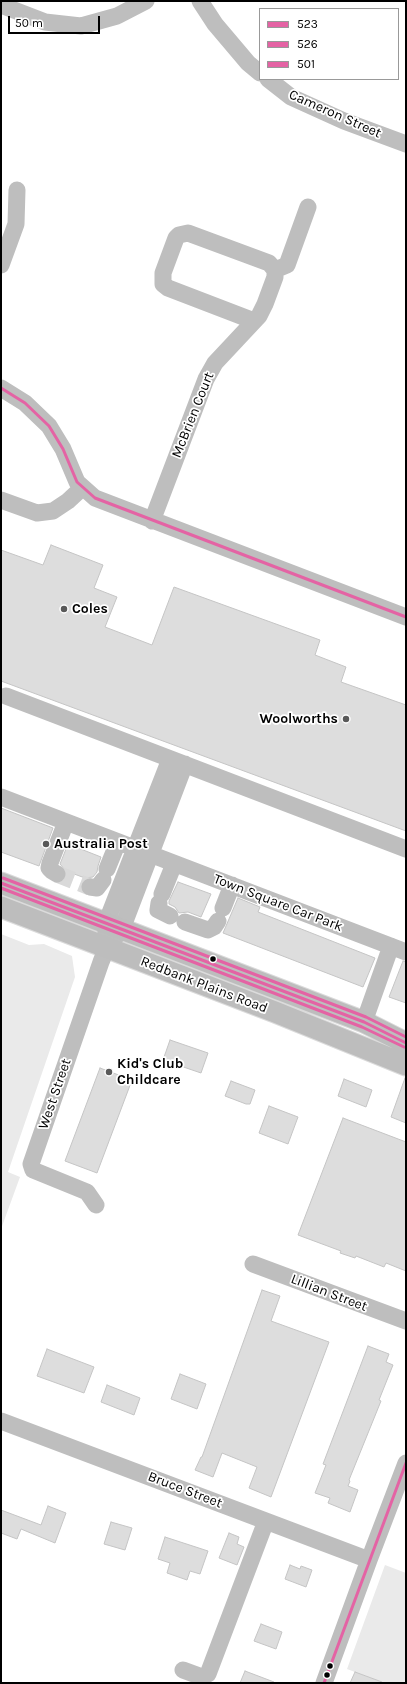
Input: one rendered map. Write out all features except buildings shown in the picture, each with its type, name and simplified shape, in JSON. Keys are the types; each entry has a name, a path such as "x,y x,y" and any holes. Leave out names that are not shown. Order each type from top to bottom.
{"main road":[{"name":"Redbank Plains Road","path":"1,883 364,1022 406,1043"},
{"name":"Redbank Plains Road","path":"1,907 275,1012 406,1065"},
{"path":"385,1033 406,1036"}],"street":[{"path":"1,5 45,22 81,26 117,16 146,1"},
{"path":"200,1 215,24 248,63 259,72"},
{"name":"Cameron Street","path":"269,80 291,97 344,121 406,144"},
{"path":"1,265 16,224 16,190"},
{"path":"254,321 168,288 163,284 162,272 176,238 183,233 188,233 268,263 275,270 287,265 308,207"},
{"name":"McBrien Court","path":"152,521 206,379 215,363 259,316 266,304 275,277 275,270"},
{"path":"1,388 25,402 49,426 63,449 74,476 82,488 95,498 406,617"},
{"path":"1,500 37,513 53,510 68,501 82,488"},
{"path":"6,696 406,849"},
{"path":"107,947 177,762"},
{"name":"Town Square Car Park","path":"1,797 398,949"},
{"path":"57,874 49,868 66,822"},
{"path":"100,879 118,842"},
{"path":"174,864 169,909 208,930 214,927 221,915 232,885"},
{"name":"West Street","path":"96,1205 87,1192 33,1170 31,1164 107,947"},
{"path":"364,1022 398,949"},
{"name":"Lillian Street","path":"253,1264 406,1321"},
{"name":"Bruce Street","path":"1,1421 368,1560"},
{"path":"324,1683 368,1560 406,1462"},
{"path":"183,1670 202,1677 208,1674 266,1521"}],"shaded area":[{"path":"1,934 29,945 44,944 72,956 75,977 8,1172 20,1177 1,1229"},
{"path":"385,1565 406,1573 406,1683 384,1683 347,1669"}],"tunnel":[{"path":"57,874 90,887"}],"transit line":[{"name":"523","path":"1,388 25,403 49,426 63,449 77,482 95,498 406,617"},
{"name":"501","path":"3,878 366,1017 406,1037"},
{"name":"523","path":"1,883 364,1022 406,1043"},
{"name":"526","path":"1,888 362,1027 404,1047"},
{"name":"523","path":"324,1683 406,1463"}],"place":[{"name":"Coles","path":"64,609"},
{"name":"Woolworths","path":"346,719"},
{"name":"Australia Post","path":"46,844"},
{"name":"Kid's Club Childcare","path":"109,1072"}]}
